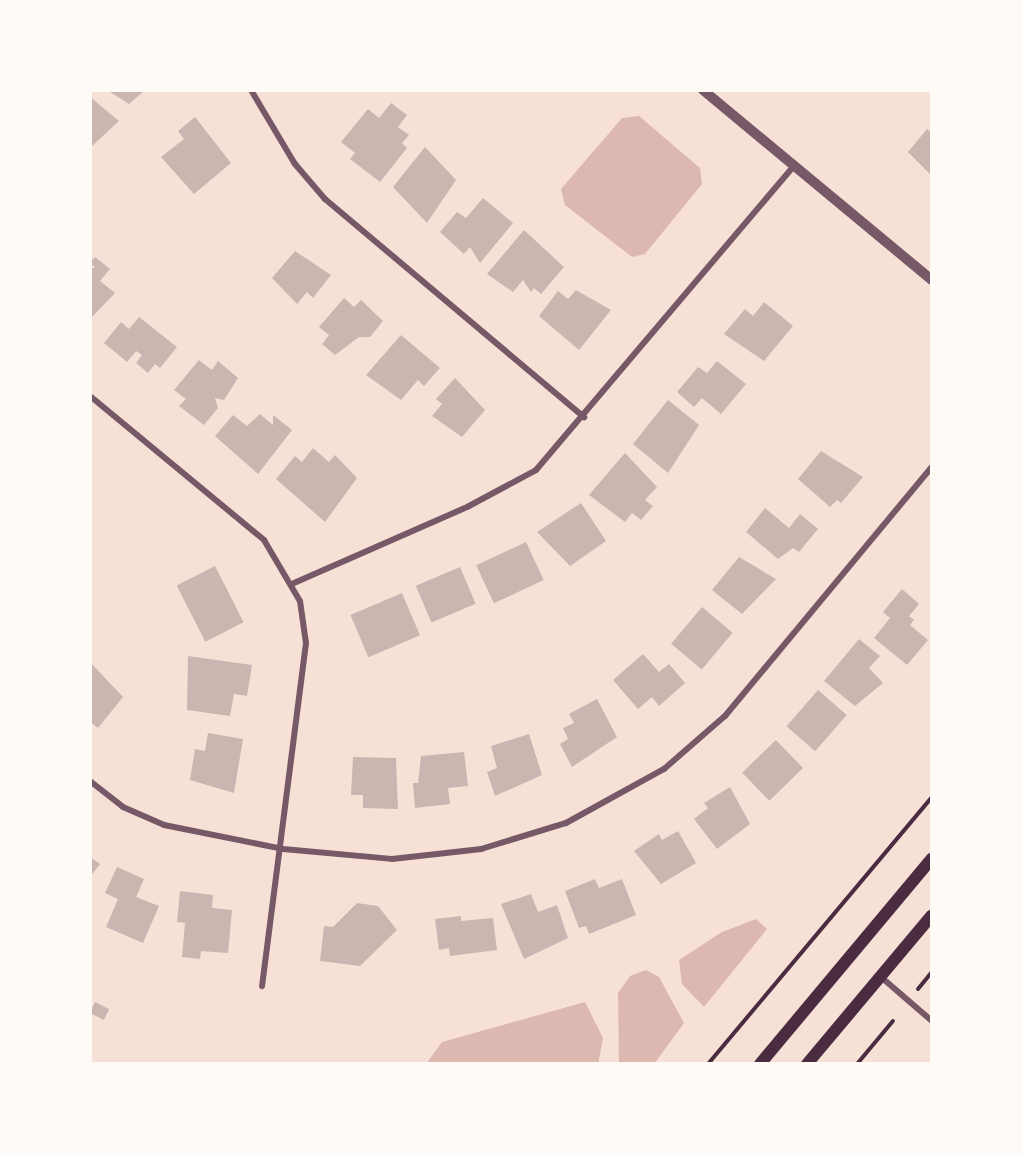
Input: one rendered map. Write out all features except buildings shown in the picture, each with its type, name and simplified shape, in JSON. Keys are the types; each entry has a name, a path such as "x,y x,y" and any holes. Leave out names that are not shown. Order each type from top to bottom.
{"main road":[{"path":"760,1064 932,858"},
{"path":"807,1064 932,915"}],"street":[{"path":"250,90 295,164 325,199 584,417"},
{"path":"703,90 932,280"},
{"path":"294,583 526,477 584,417 793,167"},
{"path":"90,396 258,534 294,583 306,643 283,849 262,986"},
{"path":"90,781 123,807 164,825 283,849 392,859 443,855 518,840 617,799 664,769 725,716 932,467"},
{"path":"881,977 932,1021"}],"path":[{"path":"708,1064 932,797"},
{"path":"918,989 932,972"},
{"path":"857,1064 893,1021"}],"shaded area":[{"path":"639,116 700,168 702,184 645,254 632,257 565,205 561,189 622,118"},
{"path":"756,919 767,929 704,1007 682,984 679,960 722,932"},
{"path":"646,970 659,977 684,1023 654,1064 619,1064 618,993 630,976"},
{"path":"585,1002 603,1038 598,1064 426,1064 442,1042"}]}
